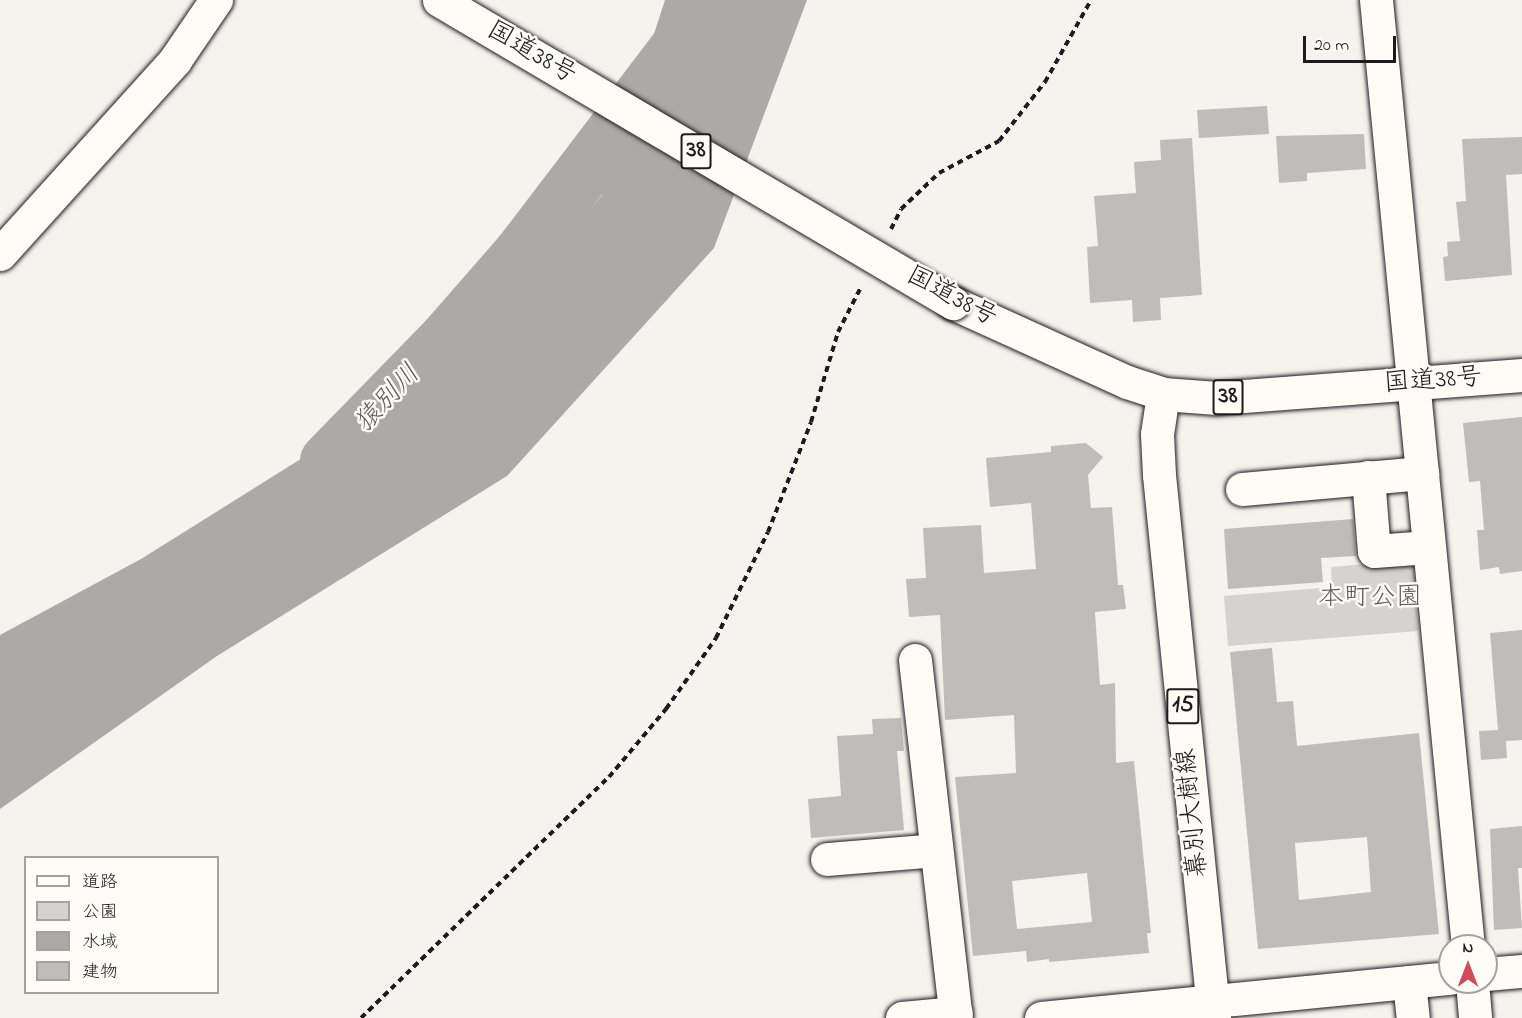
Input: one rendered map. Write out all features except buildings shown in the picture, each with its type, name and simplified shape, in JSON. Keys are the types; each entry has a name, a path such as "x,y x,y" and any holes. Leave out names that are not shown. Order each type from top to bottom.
{"main road":[{"path":"0,254 175,60 216,0"},
{"name":"国道38号","path":"439,0 953,303 1127,382 1163,394 1217,398 1522,375"},
{"path":"1376,0 1467,934"},
{"name":"幕別大樹線","path":"1163,394 1157,434 1159,475 1213,1009"},
{"path":"1242,489 1422,473"},
{"path":"1368,477 1374,550 1429,547"},
{"path":"902,1018 956,1016 915,660"},
{"path":"827,859 936,850"},
{"path":"1498,973 1522,971"},
{"path":"1041,1018 1213,1009 1438,979"},
{"path":"1410,982 1413,1018"},
{"path":"1473,994 1475,1018"}],"path":[{"path":"885,240 901,209 939,173 999,141 1045,82 1091,0"},
{"path":"361,1018 609,777 666,709 716,638 768,532 811,422 838,332 864,281"}],"green space":[{"name":"本町公園","path":"1413,560 1418,631 1228,646 1224,596 1332,587 1331,567"}],"water":[{"path":"665,0 807,0 714,248 507,476 217,656 0,809 0,635 141,559 467,355 602,195"}],"waterway":[{"name":"猿別川","path":"328,461 447,339 522,253 715,0"}]}
